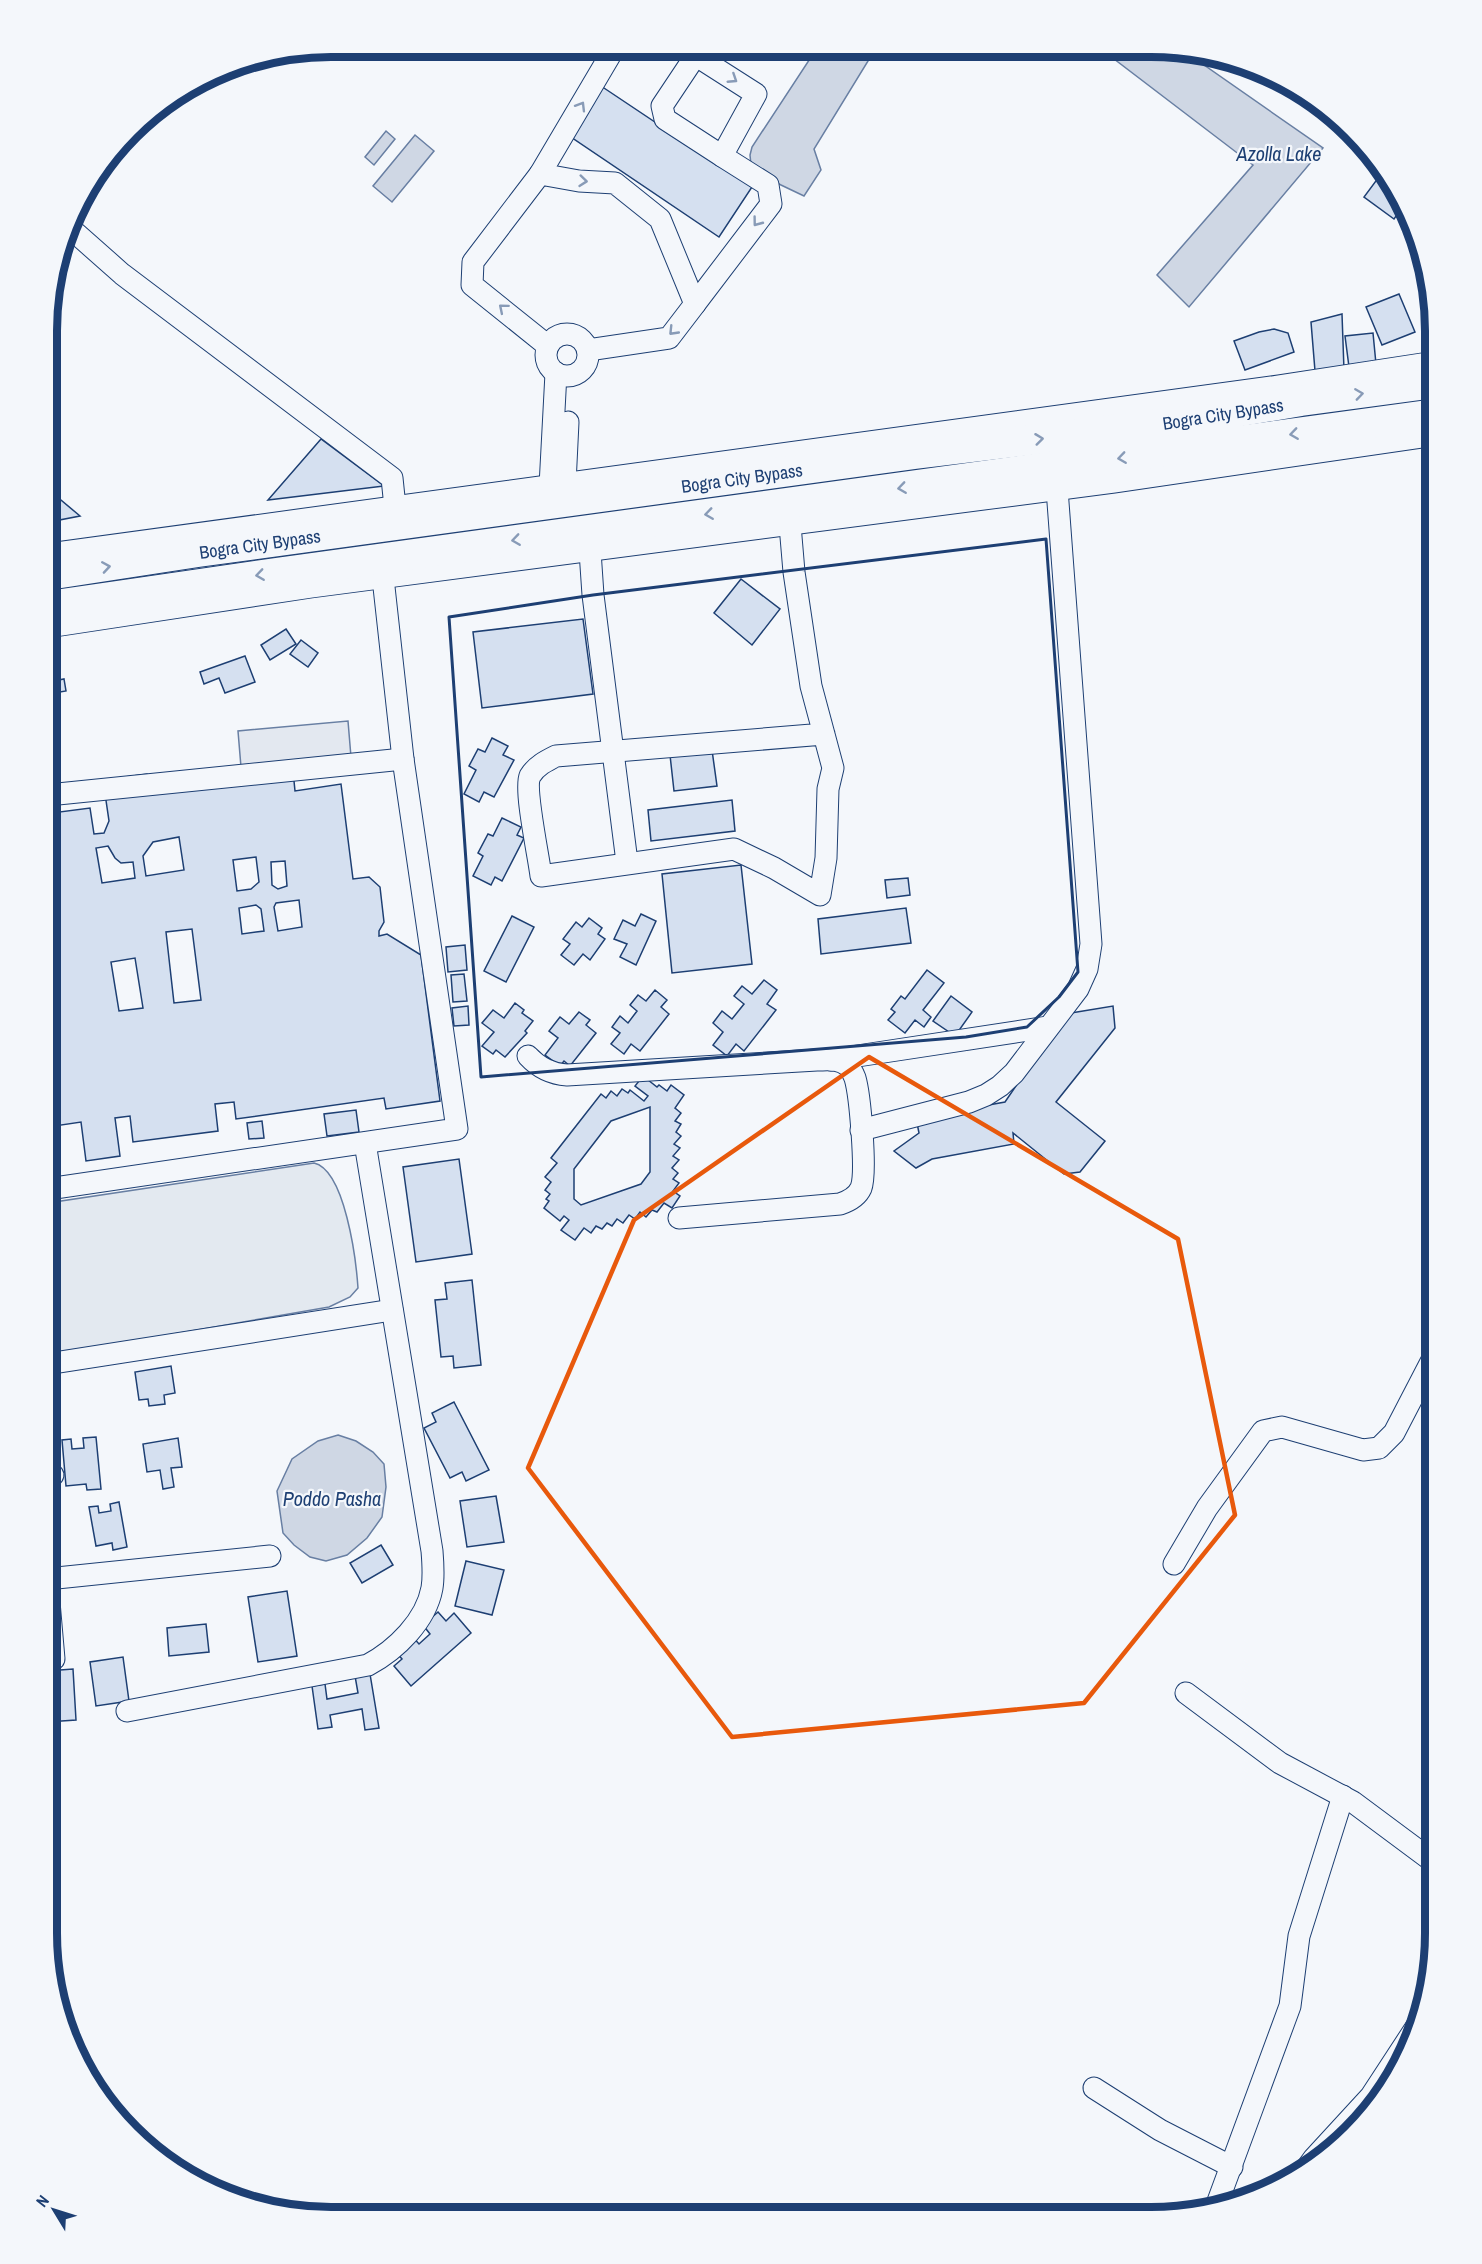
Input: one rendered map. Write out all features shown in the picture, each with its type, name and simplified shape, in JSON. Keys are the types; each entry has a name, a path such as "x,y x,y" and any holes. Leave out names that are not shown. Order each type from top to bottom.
{"highway":[{"name":"Bogra City Bypass","path":"57,574 198,552 960,448 1177,422 1301,401 1425,384"},
{"name":"Bogra City Bypass","path":"57,605 1425,416"}],"street":[{"path":"548,346 472,285 473,262 540,174 609,57"},
{"path":"588,350 669,338 771,204 768,185 665,119 662,106 687,57"},
{"path":"699,57 756,94 722,156"},
{"path":"540,174 579,181 615,183 660,219 695,304"},
{"path":"76,233 122,274 392,478 395,507"},
{"path":"569,333 581,339 588,350 588,357 582,370 563,374 551,369 546,358 548,346 556,336 569,333"},
{"path":"57,553 1279,386 1425,364"},
{"path":"558,485 563,374"},
{"path":"57,626 383,578 1058,489 1425,437"},
{"path":"861,1130 969,1102 986,1095 1011,1077 1082,982 1091,945 1058,489"},
{"path":"790,525 794,572 811,686 824,734 833,768 828,789 826,858 820,895 774,868 735,849 627,862 541,876 528,783 537,767 546,761 556,756 824,734"},
{"path":"590,551 593,595 627,862"},
{"path":"57,1188 457,1129 403,759 383,578"},
{"path":"57,794 403,759"},
{"path":"528,1056 548,1072 567,1075 831,1060 1048,1027"},
{"path":"679,1218 840,1204 848,1201 860,1191 864,1177 854,1074 843,1062 831,1060"},
{"path":"128,1711 368,1665 390,1650 419,1618 432,1590 434,1575 432,1551 365,1143"},
{"path":"57,1362 392,1310"},
{"path":"1174,1564 1207,1508 1263,1431 1282,1427 1363,1450 1379,1448 1394,1433 1425,1373"},
{"path":"57,1578 270,1556"},
{"path":"1186,1693 1280,1763 1343,1797 1425,1856"},
{"path":"1219,2199 1290,2006 1299,1936 1343,1797"},
{"path":"1372,2095 1388,2070"},
{"path":"1094,2088 1160,2130 1232,2167"},
{"path":"1330,2141 1371,2096"}],"highlighted area":[{"path":"869,1057 1178,1239 1235,1515 1084,1703 732,1737 528,1468 634,1220"}],"shaded area":[{"path":"348,721 351,757 241,767 238,731"},
{"path":"314,1163 325,1169 334,1181 341,1198 355,1257 358,1288 350,1297 329,1307 57,1354 57,1202"}],"water":[{"path":"811,57 870,57 814,149 821,170 804,196 781,185 751,165 752,147"},
{"name":"Azolla Lake","path":"1111,57 1198,61 1323,148 1189,307 1157,275 1253,165"},
{"path":"386,131 395,139 374,165 365,157"},
{"path":"415,135 434,151 392,202 373,186"},
{"name":"Poddo Pasha","path":"338,1435 356,1441 373,1452 384,1464 386,1487 382,1517 367,1538 347,1555 326,1561 310,1557 283,1533 277,1491 292,1459 318,1441"}],"building":[{"path":"598,84 752,187 719,237 565,133"},
{"path":"1378,178 1398,213 1394,219 1364,197"},
{"path":"1399,294 1415,332 1382,345 1366,307"},
{"path":"1342,314 1344,370 1315,371 1311,322"},
{"path":"1274,329 1288,333 1294,352 1245,370 1234,341"},
{"path":"1373,333 1376,364 1349,367 1345,336"},
{"path":"321,439 384,486 268,500"},
{"path":"57,497 80,516 57,520"},
{"path":"741,579 780,609 752,645 714,613"},
{"path":"583,619 593,694 482,708 473,632"},
{"path":"286,629 296,644 270,660 261,645"},
{"path":"301,640 318,653 308,667 290,654"},
{"path":"245,656 255,682 225,693 219,678 204,684 200,672"},
{"path":"64,679 66,691 57,692 57,680"},
{"path":"492,738 508,746 503,755 514,760 494,797 484,792 479,802 464,794 476,770 469,766 478,749 485,752"},
{"path":"712,750 717,786 674,791 670,755"},
{"path":"293,771 295,791 341,784 353,879 369,877 380,887 384,922 379,936 387,934 421,955 440,1101 386,1109 384,1098 236,1119 234,1102 215,1104 218,1131 133,1142 130,1116 115,1118 120,1156 86,1161 81,1122 57,1126 57,967 60,967 57,942 57,806 60,806 60,812 90,808 94,834 104,833 109,821 103,780 147,774 149,791","holes":["179,837 184,870 146,876 143,856 153,842","108,846 121,863 133,862 135,878 102,883 96,848","256,857 259,882 251,889 237,891 233,860","285,861 287,886 278,889 272,885 271,862","299,900 302,927 278,931 274,907 276,903","256,905 261,909 264,931 242,934 239,908","192,929 201,1000 174,1003 166,932","135,958 143,1008 119,1011 111,962"]},
{"path":"732,800 735,831 651,841 648,810"},
{"path":"502,818 521,827 517,835 524,838 502,881 495,877 491,885 473,876 483,856 478,853 488,834 493,836"},
{"path":"741,865 752,964 672,973 662,874"},
{"path":"908,878 910,895 887,898 885,880"},
{"path":"906,908 911,943 821,954 818,919"},
{"path":"641,914 656,921 636,965 620,957 627,944 614,939 623,920 635,926"},
{"path":"512,916 534,927 506,982 484,971"},
{"path":"589,918 602,928 598,934 605,939 590,960 583,954 574,965 561,955 570,944 563,939 576,922 582,927"},
{"path":"465,945 467,970 448,972 446,947"},
{"path":"927,970 944,983 923,1010 931,1017 924,1027 915,1020 905,1033 888,1020 895,1012 891,1009 901,996 905,999"},
{"path":"464,974 467,1001 453,1002 451,975"},
{"path":"764,980 777,990 767,1004 776,1010 744,1051 736,1044 727,1056 713,1045 723,1032 713,1023 722,1011 732,1019 744,1004 734,996 742,986 752,994"},
{"path":"655,990 667,1000 661,1007 669,1014 640,1051 631,1044 624,1054 611,1044 620,1033 612,1027 620,1016 628,1023 637,1011 630,1005 638,995 646,1001"},
{"path":"951,996 972,1012 955,1036 933,1021"},
{"path":"515,1003 524,1010 522,1013 533,1021 525,1031 527,1033 505,1057 496,1050 493,1054 482,1046 494,1032 482,1023 493,1010 504,1018"},
{"path":"468,1006 469,1025 454,1026 452,1008"},
{"path":"1113,1006 1115,1028 1056,1102 1105,1141 1080,1172 1064,1174 1013,1133 1014,1144 932,1159 916,1168 894,1151 919,1133 916,1118 1005,1102 1065,1014"},
{"path":"579,1012 590,1020 586,1025 596,1033 570,1066 564,1061 560,1066 545,1055 558,1038 549,1031 560,1017 569,1024"},
{"path":"643,1076 657,1087 659,1085 667,1091 671,1085 684,1095 675,1108 681,1113 675,1121 681,1124 676,1132 681,1136 674,1144 680,1148 673,1156 679,1160 672,1168 678,1173 673,1179 679,1183 673,1191 680,1196 672,1208 664,1203 657,1212 652,1210 646,1217 640,1212 635,1219 629,1215 623,1223 617,1219 612,1226 607,1223 602,1229 596,1226 591,1233 584,1228 575,1240 561,1230 569,1220 564,1216 560,1221 544,1208 549,1201 546,1199 550,1194 545,1190 551,1182 545,1177 557,1163 551,1158 601,1094 606,1098 611,1091 617,1096 622,1089 628,1093 630,1090 644,1101 648,1096 635,1086","holes":["650,1107 650,1172 641,1184 581,1205 574,1199 574,1169 611,1121"]},
{"path":"356,1110 359,1132 327,1136 324,1114"},
{"path":"262,1121 264,1138 249,1139 247,1123"},
{"path":"459,1159 472,1254 416,1262 403,1167"},
{"path":"472,1280 481,1365 454,1368 453,1356 441,1357 435,1300 447,1299 445,1283"},
{"path":"171,1366 175,1393 164,1395 165,1404 149,1406 148,1399 139,1400 135,1372"},
{"path":"454,1402 489,1470 466,1481 462,1472 450,1478 424,1428 436,1422 432,1413"},
{"path":"96,1437 101,1489 87,1490 86,1484 66,1486 62,1440 71,1439 72,1449 84,1448 83,1438"},
{"path":"178,1438 182,1467 171,1468 174,1487 163,1489 160,1470 147,1472 143,1444"},
{"path":"496,1496 504,1542 467,1547 460,1501"},
{"path":"119,1502 127,1547 113,1550 112,1543 96,1546 89,1507 98,1506 99,1513 111,1511 110,1504"},
{"path":"381,1545 393,1565 362,1583 350,1563"},
{"path":"466,1561 504,1570 492,1615 455,1606"},
{"path":"287,1591 297,1656 258,1662 248,1597"},
{"path":"438,1612 446,1621 454,1613 471,1633 411,1686 394,1666 402,1659 395,1651 412,1636 419,1644 430,1634 423,1625"},
{"path":"206,1624 209,1652 169,1656 167,1628"},
{"path":"123,1657 129,1701 96,1706 90,1662"},
{"path":"73,1669 76,1720 57,1721 57,1670"},
{"path":"370,1674 379,1728 365,1730 362,1709 330,1715 332,1727 318,1729 312,1686 325,1684 327,1699 358,1693 355,1676"}],"wall":[{"path":"1046,539 1078,972 1059,997 1027,1027 966,1037 481,1077 449,617 593,595 1046,539"}]}
